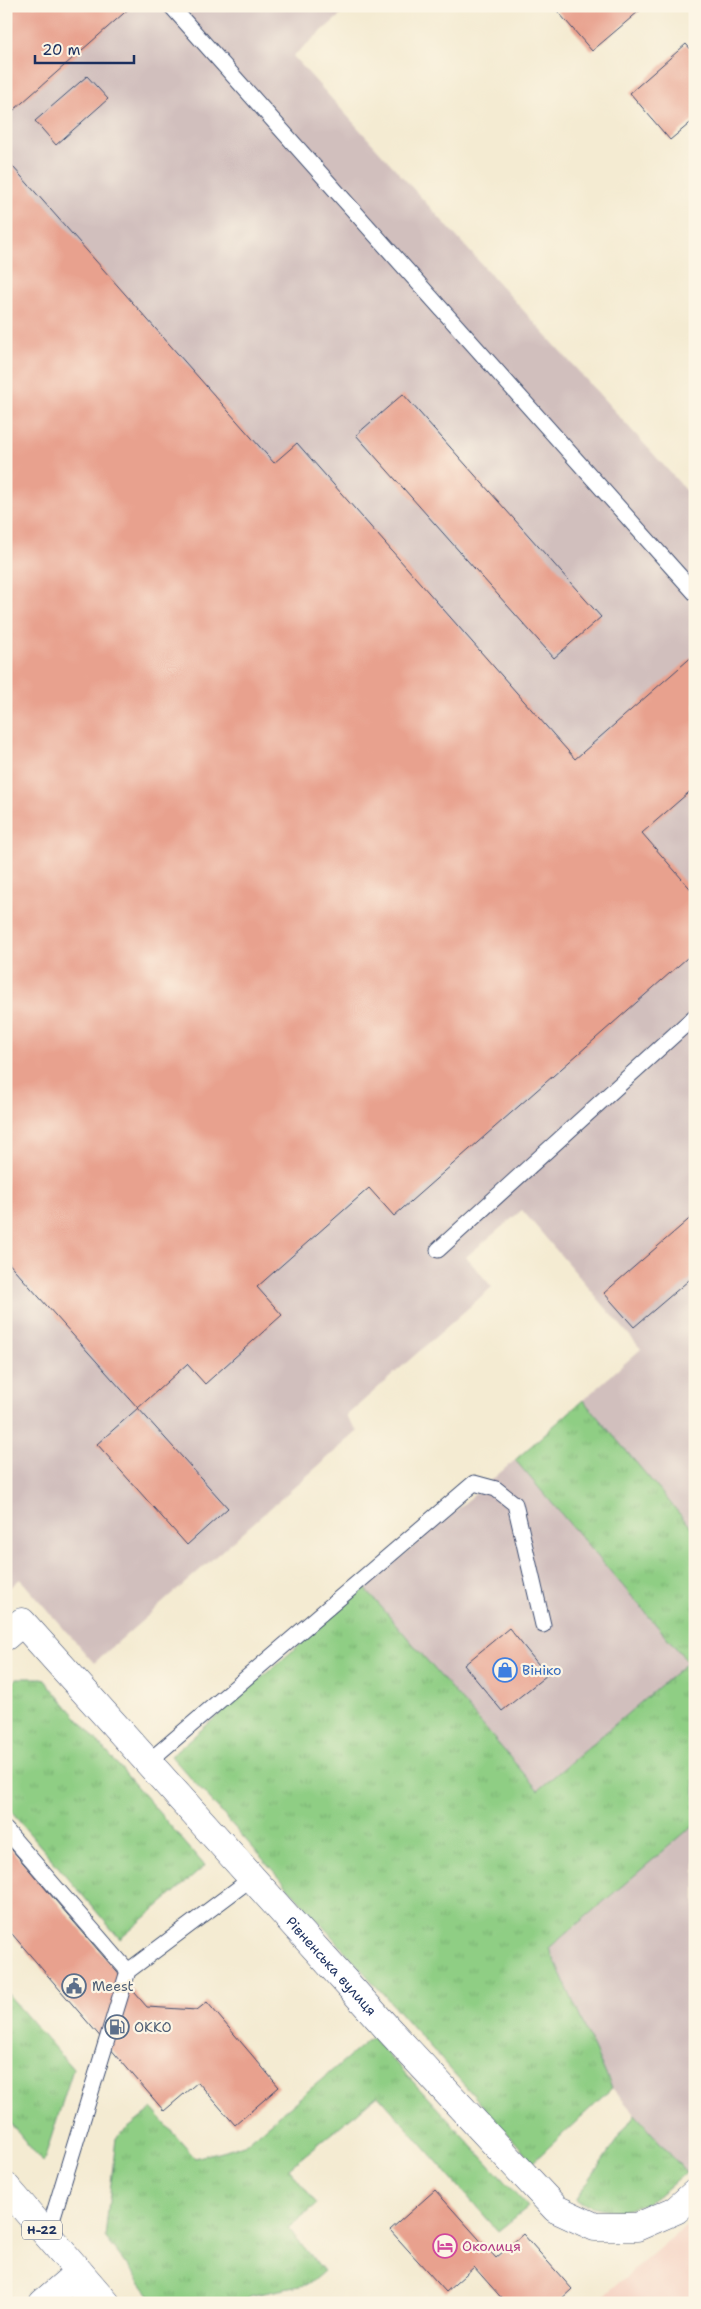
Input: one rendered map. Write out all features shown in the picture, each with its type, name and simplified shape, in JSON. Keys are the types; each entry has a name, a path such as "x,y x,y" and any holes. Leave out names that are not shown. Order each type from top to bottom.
{"street":[{"name":"Рівненська вулиця","path":"6,1636 22,1622 395,2036 556,2209 595,2226 637,2227 676,2210 695,2192"},
{"name":"Н-22","path":"6,2188 106,2303"},
{"path":"43,2303 79,2272"}],"lane":[{"path":"171,6 695,593"},
{"path":"438,1250 695,1016"},
{"path":"148,1762 474,1483 496,1489 515,1504 543,1625"},
{"path":"6,1830 128,1971"},
{"path":"47,2236 128,1971 252,1878"},
{"path":"78,2303 79,2272"}],"shaded area":[{"path":"6,6 339,6 344,12 293,56 695,500 695,1532 583,1400 641,1349 522,1210 466,1257 492,1287 346,1416 358,1431 94,1663 20,1579 6,1590"},
{"path":"515,1460 688,1662 538,1790 365,1588"},
{"path":"695,1824 695,2163 686,2172 612,2088 549,1948"},
{"path":"695,2218 695,2303 595,2303"}],"green space":[{"path":"583,1400 695,1532 695,1824 549,1948 612,2088 533,2162 171,1756 365,1588 538,1790 688,1662 515,1460"},
{"path":"17,1678 43,1678 205,1866 120,1939 6,1806 6,1688"},
{"path":"6,1992 73,2069 43,2163 6,2118"},
{"path":"372,2037 528,2207 498,2231 378,2095 289,2168 317,2204 288,2228 324,2271 309,2284 250,2296 242,2303 160,2303 151,2296 105,2237 116,2138 152,2109 195,2158 244,2145"},
{"path":"635,2114 686,2172 660,2195 635,2207 623,2210 609,2210 575,2200"}],"building":[{"path":"6,6 132,6 6,117"},
{"path":"553,6 645,6 592,51"},
{"path":"686,44 695,54 695,119 670,140 630,93"},
{"path":"87,76 108,99 56,145 35,121"},
{"path":"6,159 274,463 297,443 575,759 695,654 695,787 642,833 695,894 695,951 394,1216 369,1188 257,1287 282,1315 205,1384 187,1364 138,1408 6,1260"},
{"path":"403,394 601,617 554,658 356,435"},
{"path":"695,1214 695,1275 634,1327 604,1293"},
{"path":"138,1408 228,1508 187,1545 97,1444"},
{"name":"Вініко","path":"509,1628 547,1675 502,1711 464,1665"},
{"path":"6,1843 147,2007 197,2010 207,2002 279,2087 235,2125 198,2082 164,2111 6,1927"},
{"name":"Околиця","path":"435,2190 496,2258 523,2234 572,2289 557,2303 506,2303 474,2267 446,2292 390,2230"}],"place":[{"name":"Вініко","path":"505,1670"},
{"name":"Meest","path":"74,1986"},
{"name":"ОККО","path":"117,2027"},
{"name":"Околиця","path":"445,2246"}]}
